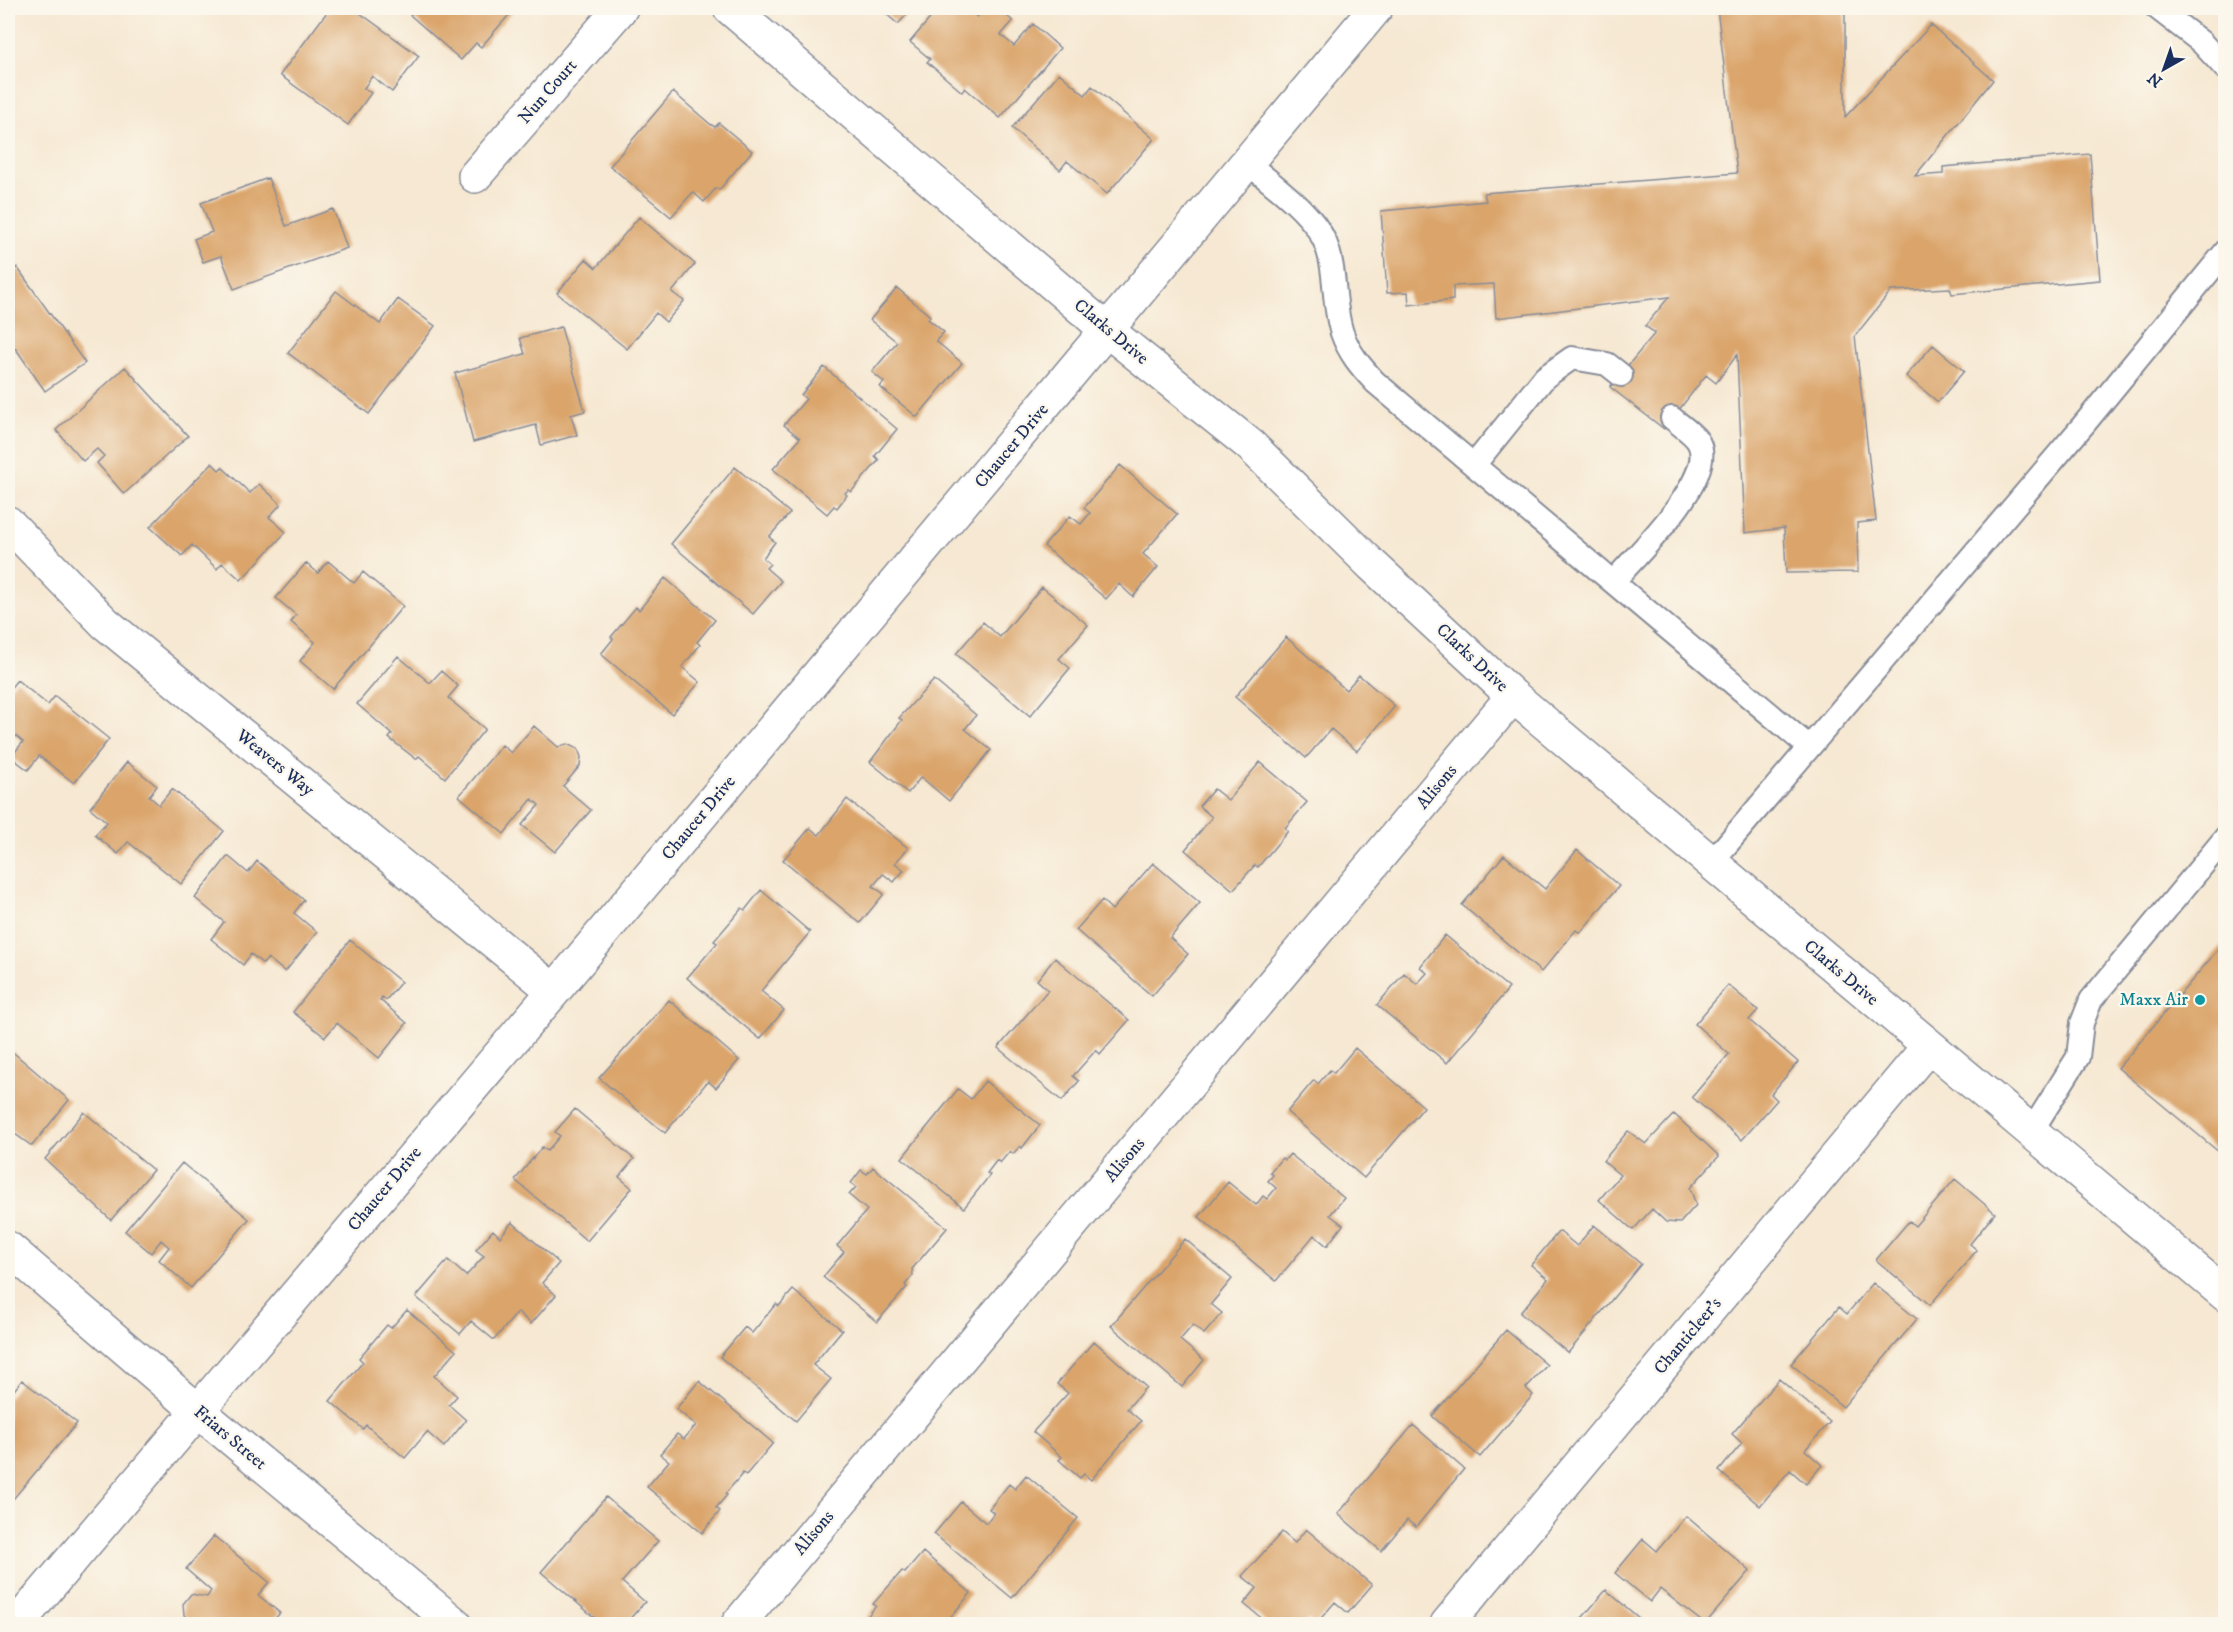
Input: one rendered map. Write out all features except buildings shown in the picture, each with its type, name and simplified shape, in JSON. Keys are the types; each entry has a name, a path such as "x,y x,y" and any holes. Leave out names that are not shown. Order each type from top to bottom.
{"street":[{"name":"Nun Court","path":"475,176 621,8"},
{"name":"Clarks Drive","path":"730,8 1108,331 1250,445 1372,565 1513,696 1928,1047 2226,1295"},
{"name":"Chaucer Drive","path":"17,1624 554,991 1376,8"},
{"name":"Weavers Way","path":"8,523 105,624 554,991"},
{"name":"Alisons","path":"738,1624 1513,696"},
{"name":"Chanticleer's","path":"1447,1624 1928,1047"},
{"name":"Friars Street","path":"8,1248 197,1410 455,1624"}],"lane":[{"path":"2157,8 2201,42 2226,69"},
{"path":"1248,162 1305,215 1324,241 1333,271 1342,332 1353,356 1375,382 1809,747"},
{"path":"1711,863 2085,423 2226,250"},
{"path":"1474,465 1545,377 1572,358 1607,364 1621,375"},
{"path":"1614,581 1678,508 1702,465 1698,441 1672,418"},
{"path":"2031,1132 2078,1057 2082,1023 2091,1000 2226,837"}],"place":[{"name":"Maxx Air","path":"2200,1000"}]}
